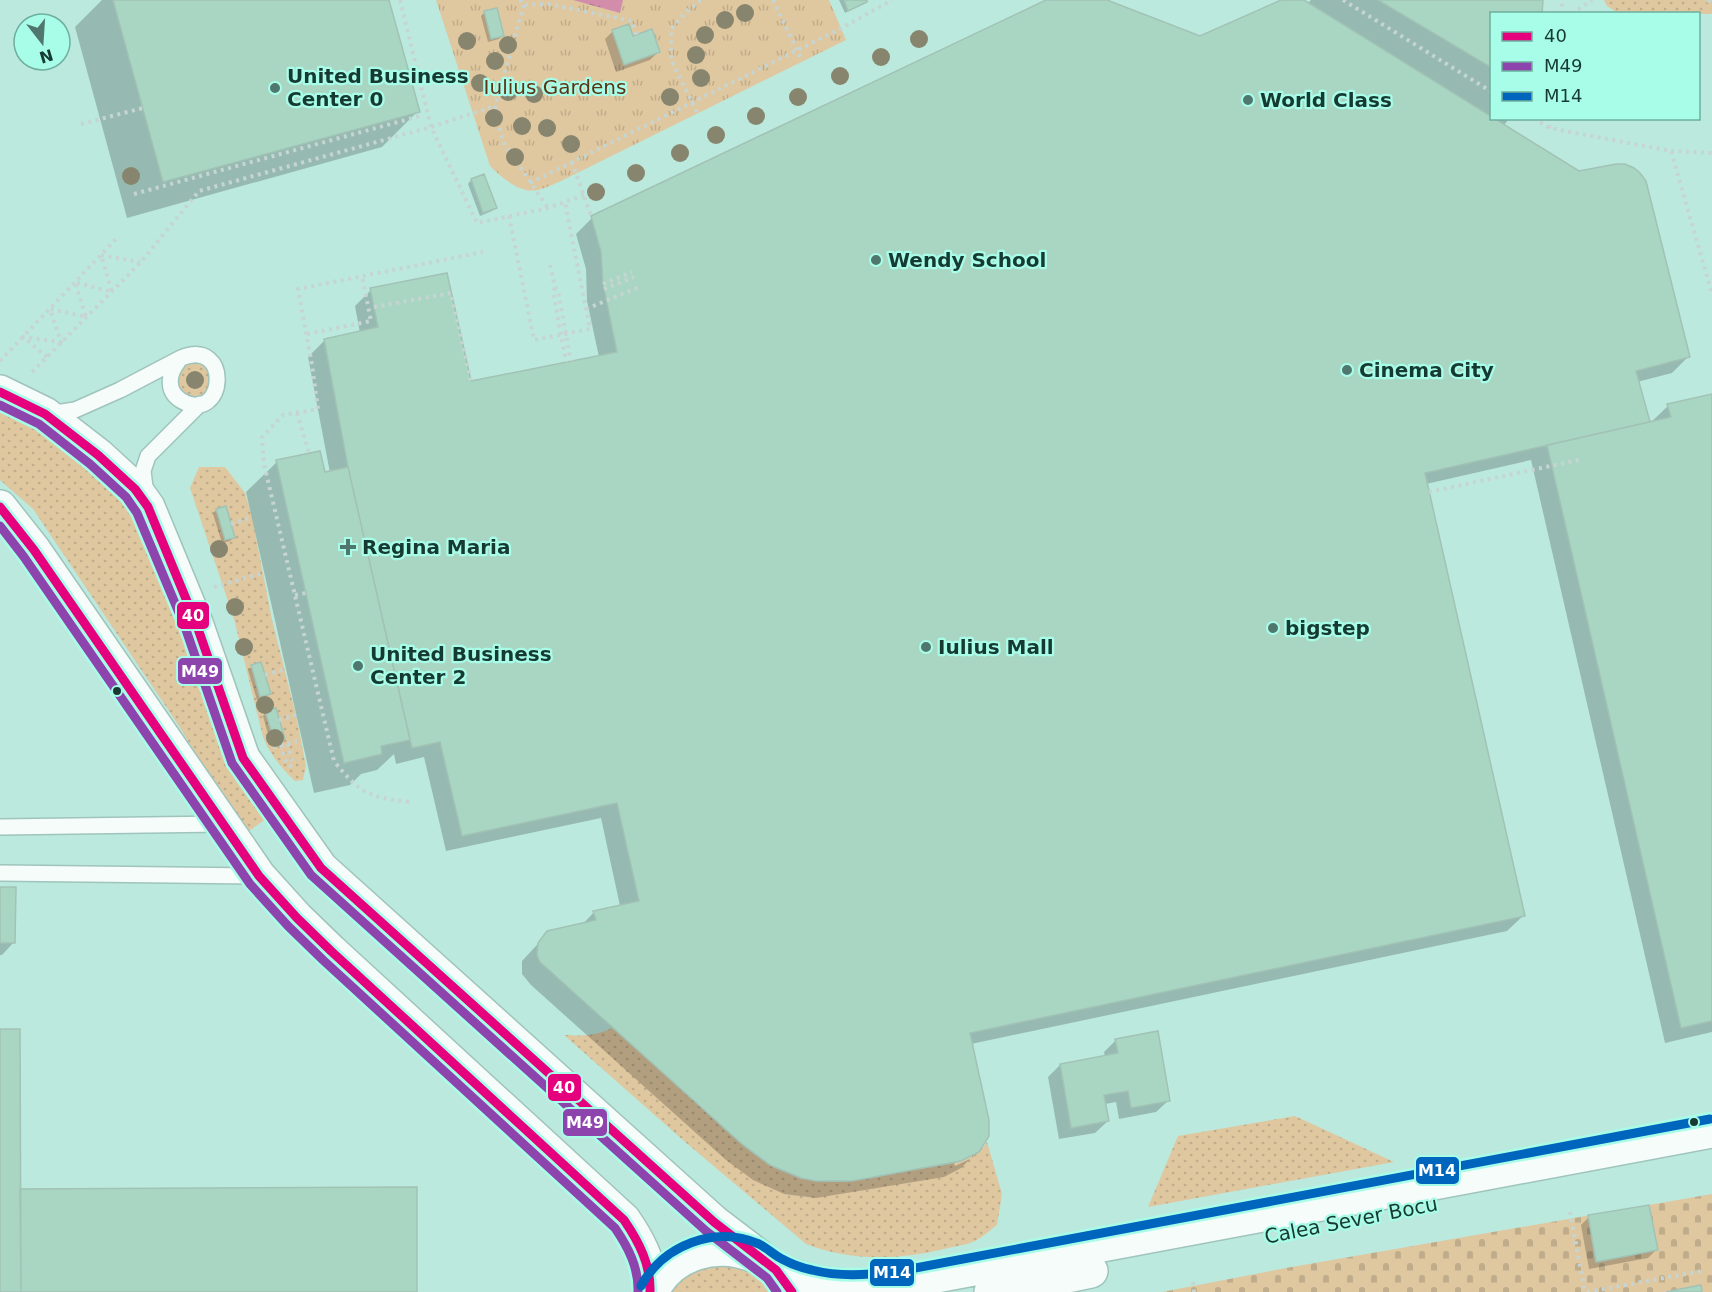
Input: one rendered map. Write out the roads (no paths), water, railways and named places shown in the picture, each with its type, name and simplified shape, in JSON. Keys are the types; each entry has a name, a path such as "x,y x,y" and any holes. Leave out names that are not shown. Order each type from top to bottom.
{"main road":[{"path":"0,392 45,414 117,471 135,489 148,507 196,623 243,758 321,868 714,1222 778,1274"},
{"path":"0,507 34,550 259,876 331,951 624,1220 644,1258 651,1292"},
{"name":"Calea Sever Bocu","path":"651,1292 663,1275 673,1266 698,1252 725,1248 739,1250 778,1274 830,1286 877,1286 983,1269 1712,1131"},
{"name":"Calea Sever Bocu","path":"991,1292 1155,1257 1712,1154"}],"lane":[{"path":"45,414 75,410 186,357 197,356 210,361 218,373 218,387 211,398 200,404 148,456 143,471 148,507"},
{"path":"178,362 170,375 172,391 183,402 200,404"},
{"path":"0,826 222,824"},
{"path":"0,873 259,876"}],"water":[{"path":"573,0 623,0 620,13"}],"place":[{"name":"United Business Center 0","path":"275,88"},
{"name":"World Class","path":"1248,100"},
{"name":"Wendy School","path":"876,260"},
{"name":"Cinema City","path":"1347,370"},
{"name":"Regina Maria","path":"348,547"},
{"name":"bigstep","path":"1273,628"},
{"name":"Iulius Mall","path":"926,647"},
{"name":"United Business Center 2","path":"358,666"}],"park label":[{"name":"Iulius Gardens","path":"555,87"}]}
